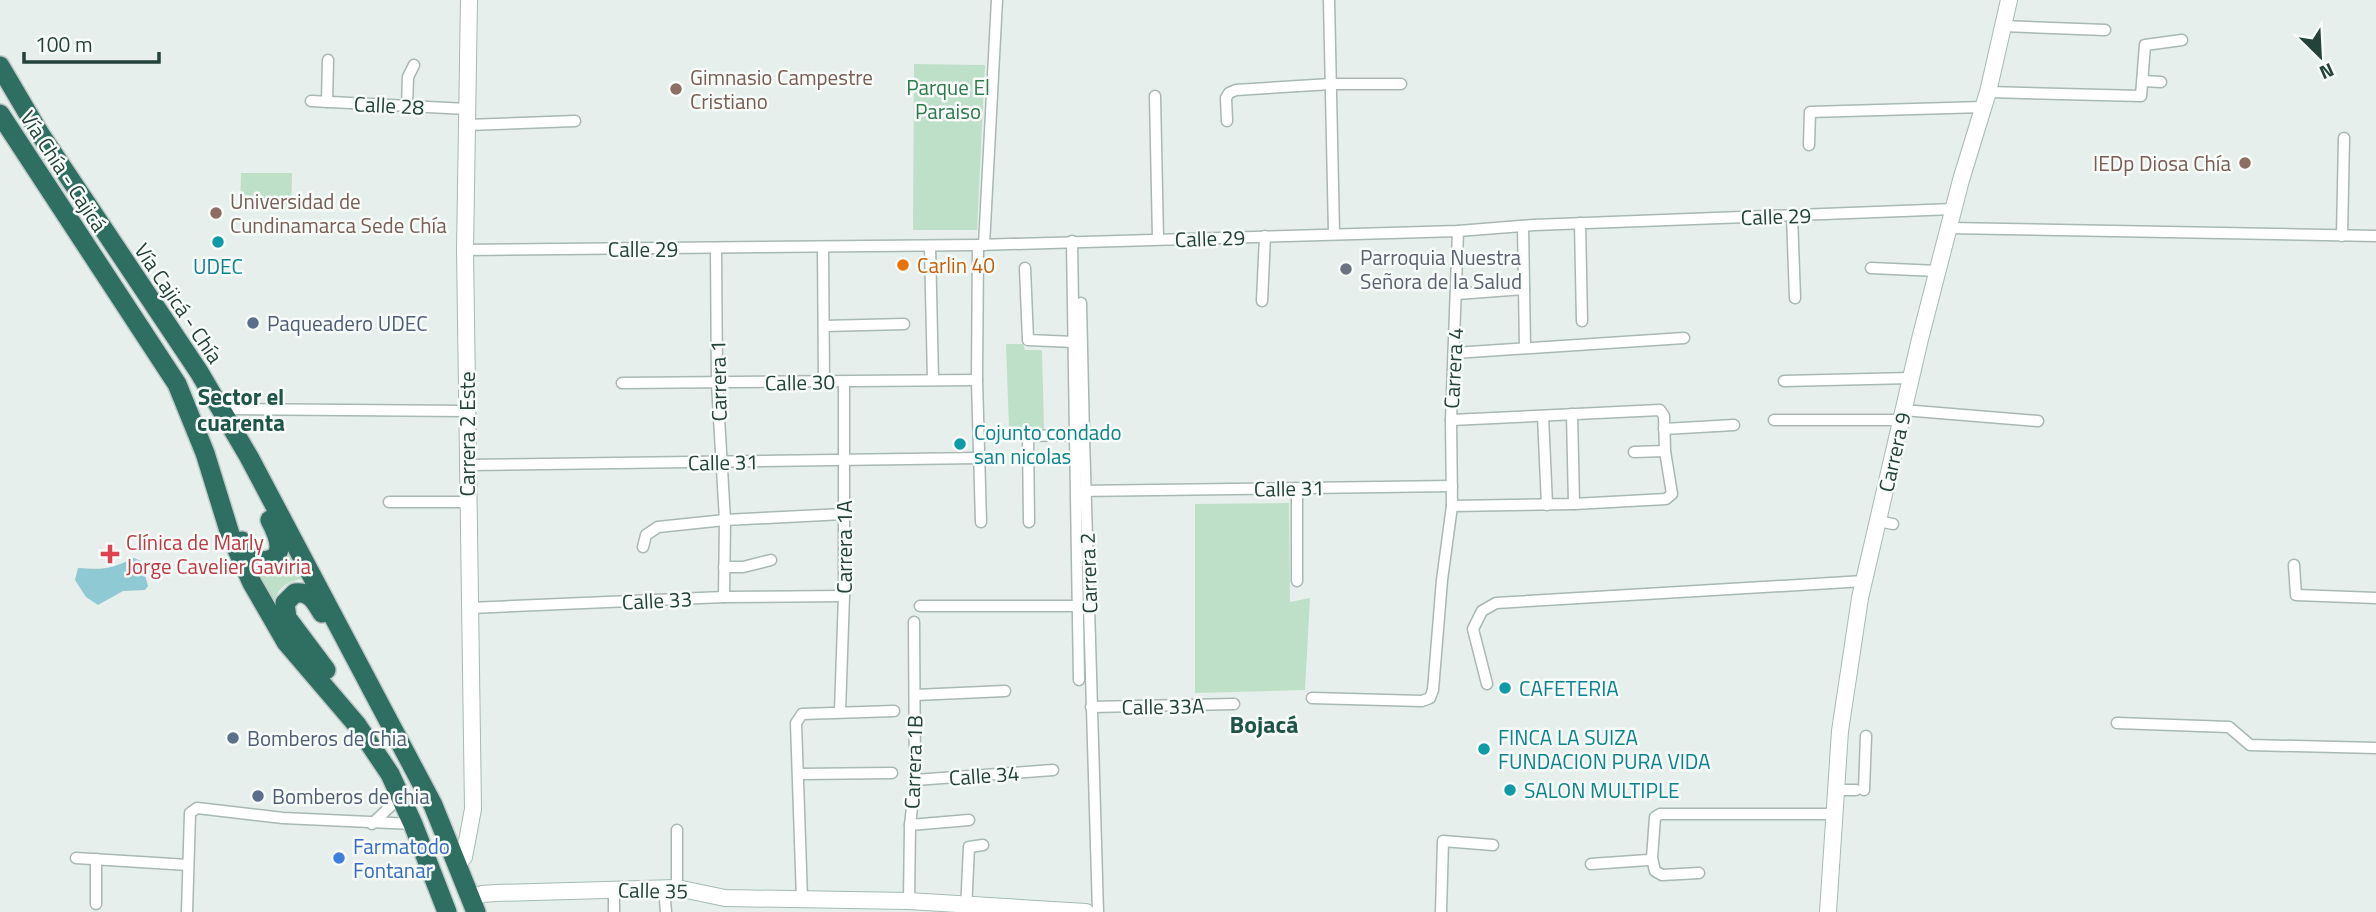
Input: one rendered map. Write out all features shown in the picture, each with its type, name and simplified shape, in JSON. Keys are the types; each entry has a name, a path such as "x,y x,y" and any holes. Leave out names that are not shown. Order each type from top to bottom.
{"highway":[{"name":"Vía Cajicá - Chía","path":"0,66 40,134 219,406 358,659 433,805 474,905"},
{"name":"Vía Chía - Cajicá","path":"0,114 177,384 194,423 240,560 286,642 357,725 390,774 413,824 447,912"},
{"path":"198,372 201,396 278,534 280,545 278,553 272,559 258,561 246,552 232,514 220,501"},
{"path":"357,725 348,700 287,618 284,609 287,598 301,593 310,596 342,649 358,659"}],"street":[{"name":"Carrera 2 Este","path":"457,864 464,857 473,809 467,466 469,0"},
{"path":"981,522 977,380 981,245 997,0"},
{"path":"1329,0 1334,233"},
{"name":"Carrera 9","path":"1828,912 1843,704 1855,624 1864,581 1886,523 1902,415 2009,0"},
{"path":"2003,26 2105,30"},
{"path":"1809,145 1810,112 1985,99 2141,96 2143,52 2146,45 2182,40"},
{"path":"327,102 328,60"},
{"path":"407,106 408,77 414,65"},
{"path":"2143,81 2161,82"},
{"path":"1227,121 1226,98 1228,93 1236,90 1331,84 1401,84"},
{"path":"1155,96 1158,239"},
{"name":"Calle 28","path":"311,101 407,106 467,117 576,121"},
{"path":"2342,236 2344,138"},
{"name":"Calle 29","path":"466,250 981,245 1458,231 1580,223 1954,209"},
{"path":"1792,215 1795,298"},
{"path":"1580,223 1582,321"},
{"path":"1523,226 1525,347"},
{"path":"1949,228 2376,236"},
{"name":"Carrera 4","path":"1312,698 1422,701 1430,698 1433,690 1442,580 1452,506 1451,420 1458,231"},
{"path":"1262,301 1265,236"},
{"path":"1076,241 1074,342 1079,436"},
{"path":"1076,241 1083,393 1079,436"},
{"path":"930,246 933,380"},
{"path":"823,247 824,382"},
{"name":"Carrera 1","path":"716,248 717,383 725,520 724,597"},
{"path":"1025,268 1028,341 1074,342"},
{"path":"1871,268 1938,271"},
{"path":"1457,294 1524,289"},
{"path":"824,326 904,324"},
{"path":"1454,353 1684,338"},
{"path":"1784,382 1911,378"},
{"name":"Calle 30","path":"622,383 977,380"},
{"name":"Carrera 1A","path":"840,711 844,596 844,382"},
{"path":"219,406 237,409 467,411"},
{"path":"1451,420 1662,411 1672,494 1666,499 1547,505 1452,506"},
{"path":"1572,414 1574,504"},
{"path":"1774,420 1902,415 2038,421"},
{"path":"1543,416 1547,505"},
{"path":"1664,429 1734,425"},
{"path":"1029,522 1028,436 1079,436"},
{"name":"Carrera 2","path":"1079,436 1098,912"},
{"path":"1634,452 1665,452"},
{"name":"Calle 31","path":"467,466 979,458"},
{"name":"Calle 31","path":"1080,490 1452,486"},
{"path":"1297,489 1297,581"},
{"path":"389,502 468,502"},
{"path":"643,547 646,535 659,527 725,520 843,514"},
{"path":"724,567 744,568 771,560"},
{"path":"2294,565 2296,595 2376,598"},
{"path":"1079,680 1079,607 1083,566"},
{"path":"1488,684 1473,629 1482,611 1496,603 1864,581"},
{"name":"Calle 33","path":"470,608 724,597 844,596"},
{"path":"920,606 1079,607"},
{"name":"Carrera 1B","path":"909,901 910,825 915,780 914,622"},
{"path":"915,695 1004,691"},
{"name":"Calle 33A","path":"1091,707 1234,704"},
{"path":"813,904 799,774 796,723 798,717 802,713 894,711"},
{"path":"2117,723 2229,727 2250,745 2376,748"},
{"path":"1835,790 1860,790 1866,736"},
{"name":"Calle 34","path":"915,780 1053,769"},
{"path":"799,774 892,773"},
{"path":"372,824 401,796"},
{"path":"187,912 190,813 197,808 283,818 413,824"},
{"path":"1699,873 1662,875 1655,871 1652,858 1655,817 1660,814 1834,814"},
{"path":"910,825 969,820"},
{"path":"666,912 677,830"},
{"path":"1441,912 1443,841 1493,845"},
{"path":"966,908 969,847 983,845"},
{"path":"76,858 188,865"},
{"path":"1591,864 1652,858"},
{"path":"96,859 96,904"},
{"name":"Calle 35","path":"474,905 482,894 671,888 736,905 909,901 966,908 1086,912"},
{"path":"614,890 614,912"}],"green space":[{"name":"Parque El Paraiso","path":"914,64 985,65 977,230 913,230"},
{"path":"241,173 292,173 291,210 240,209"},
{"path":"1006,344 1023,344 1025,350 1042,350 1044,429 1009,429"},
{"path":"1289,503 1290,602 1310,598 1305,690 1195,693 1195,504"},
{"path":"289,550 302,579 284,586 274,602 258,571 276,566"}],"water":[{"path":"134,558 141,561 148,586 145,590 123,591 98,605 86,597 75,580 78,568 107,568"}],"place":[{"name":"Gimnasio Campestre Cristiano","path":"676,89"},
{"name":"IEDp Diosa Chía","path":"2245,163"},
{"name":"Universidad de Cundinamarca Sede Chía","path":"216,213"},
{"name":"UDEC","path":"218,242"},
{"name":"Carlin 40","path":"903,265"},
{"name":"Parroquia Nuestra Señora de la Salud","path":"1346,269"},
{"name":"Paqueadero UDEC","path":"253,323"},
{"name":"Cojunto condado san nicolas","path":"960,444"},
{"name":"Clínica de Marly Jorge Cavelier Gaviria","path":"110,554"},
{"name":"CAFETERIA","path":"1505,688"},
{"name":"Bomberos de Chia","path":"233,738"},
{"name":"FINCA LA SUIZA FUNDACION PURA VIDA","path":"1484,749"},
{"name":"SALON MULTIPLE","path":"1510,790"},
{"name":"Bomberos de chia","path":"258,796"},
{"name":"Farmatodo Fontanar","path":"339,858"}],"district":[{"name":"Sector el cuarenta","path":"241,409"},
{"name":"Bojacá","path":"1264,724"}]}
